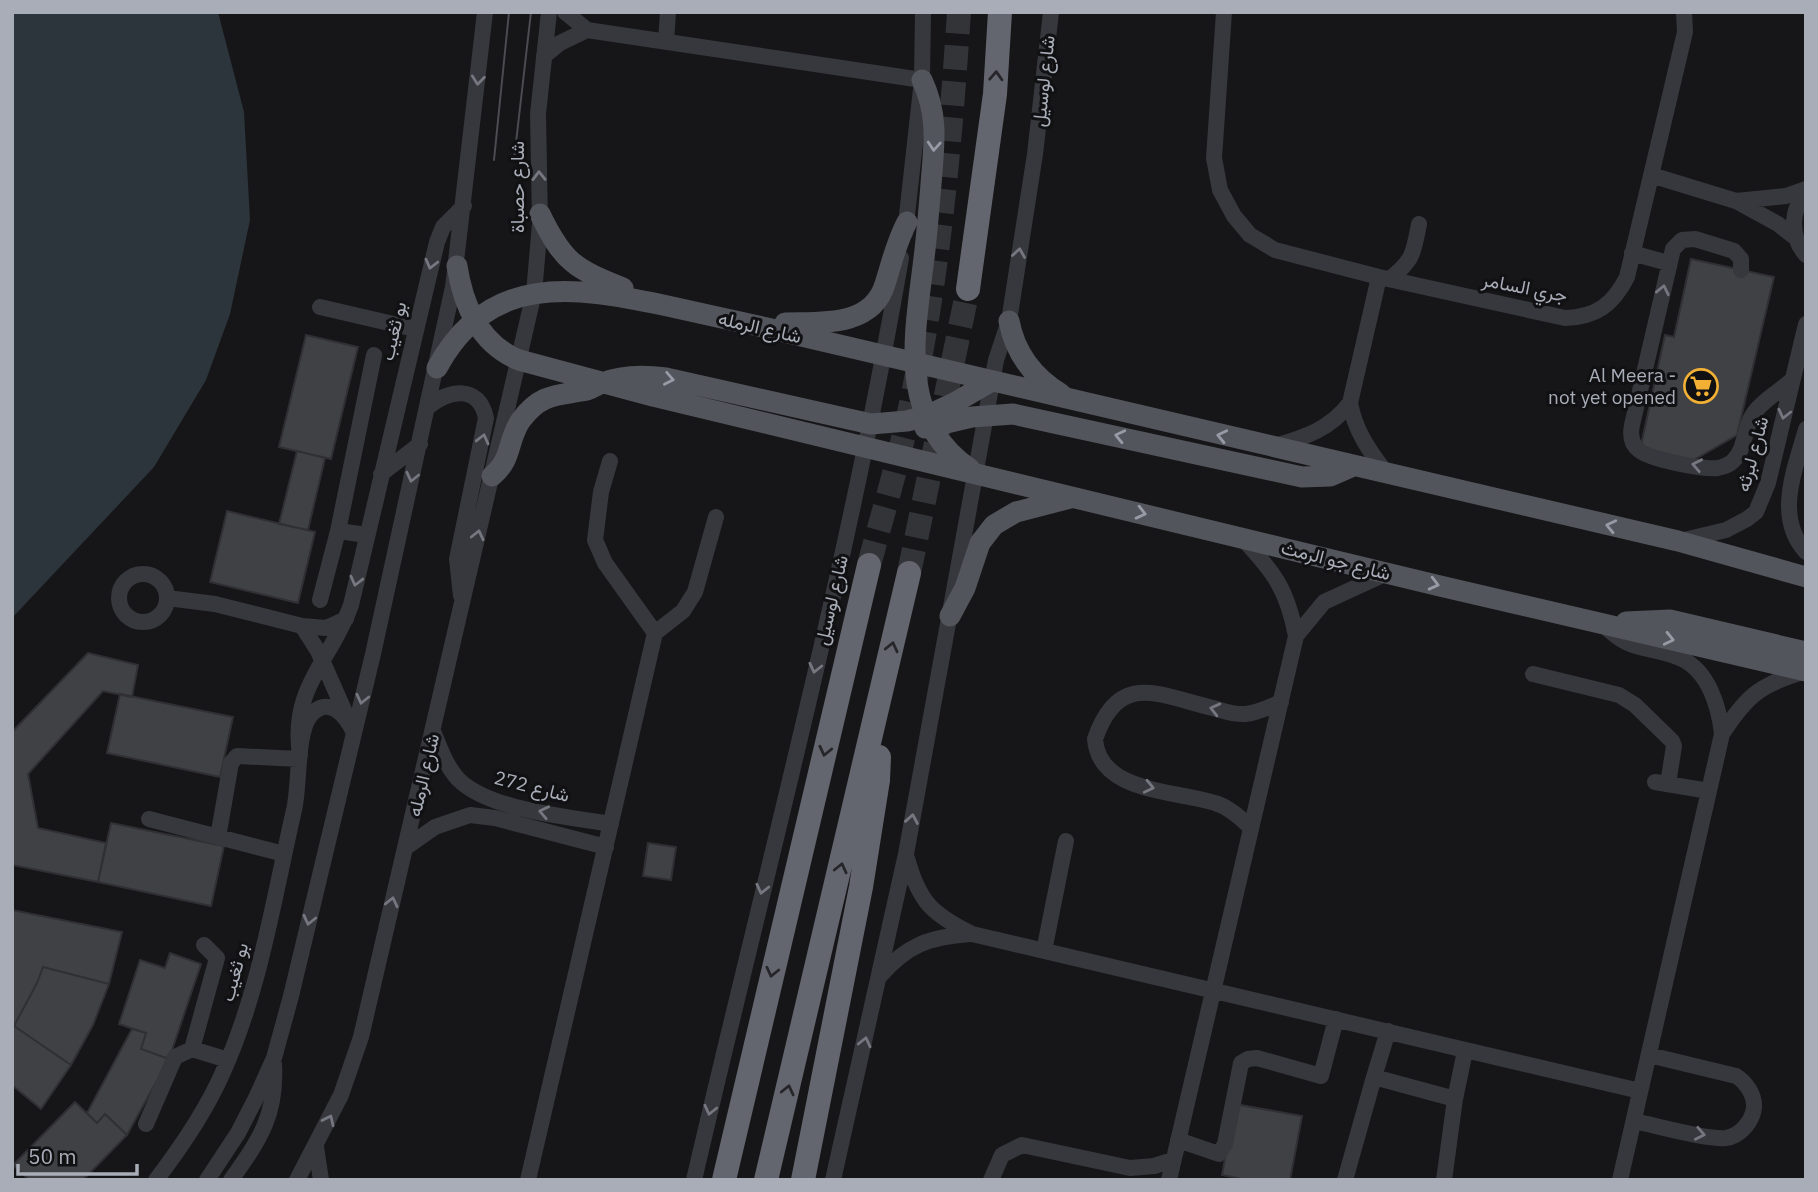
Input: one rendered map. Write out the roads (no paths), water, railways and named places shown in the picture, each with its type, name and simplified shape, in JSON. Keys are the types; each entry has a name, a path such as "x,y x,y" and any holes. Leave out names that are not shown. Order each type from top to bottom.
{"highway":[{"path":"968,289 995,94 1000,12"},
{"name":"شارع لوسيل","path":"724,1180 869,565"},
{"path":"766,1180 909,573"},
{"path":"803,1180 870,834 878,780 876,716"}],"main road":[{"path":"922,80 932,104 935,136 916,314 917,390 928,421 950,453 976,473"},
{"path":"540,214 559,250 574,265 598,279 629,290 646,302"},
{"path":"767,328 784,323 833,323 856,315 874,303 884,287 896,243 907,222"},
{"path":"457,266 463,294 475,320 493,343 519,360 602,383 866,447 928,421 992,381"},
{"name":"شارع الرمله","path":"437,368 454,341 475,320 503,303 534,293 575,290 646,302 885,356"},
{"path":"1009,321 1012,340 1022,359 1036,375 1072,400"},
{"path":"885,356 1678,541 1806,577"},
{"path":"492,476 505,463 515,432 534,408 555,394 588,390 602,383 634,376 666,378 871,424 1013,414 1302,477 1330,476 1353,466"},
{"name":"شارع جو الرمث","path":"866,447 1806,671"},
{"path":"950,615 965,589 980,543 994,526 1016,512 1075,497"},
{"path":"1603,623 1670,620 1806,652"}],"street":[{"path":"457,266 485,12"},
{"name":"شارع حصباة","path":"519,360 534,293 540,214 538,114 549,12"},
{"path":"565,12 587,30 922,80"},
{"path":"666,41 668,12"},
{"name":"شارع لوسيل","path":"694,1180 885,356 907,222 922,80 923,12"},
{"name":"شارع لوسيل","path":"833,1180 906,854 996,360 1009,321 1035,154 1051,12"},
{"name":"جري السامر","path":"1224,12 1214,158 1220,190 1234,216 1250,235 1275,250 1384,278 1553,316 1577,317 1602,310 1612,302 1627,277 1685,32 1684,12"},
{"path":"544,56 560,43 587,30"},
{"path":"1651,175 1736,201 1778,224 1796,238"},
{"path":"1736,201 1786,196 1806,191"},
{"path":"1806,191 1793,224 1796,238 1806,255"},
{"name":"بو ثغيب","path":"156,1180 204,1111 239,1032 252,990 296,802 299,757 297,735 304,700 312,675 346,619 437,242 443,227 464,206"},
{"path":"1270,447 1318,432 1338,418 1350,403 1384,278 1406,266 1412,257 1419,224"},
{"path":"1741,270 1741,259 1734,251 1695,239 1679,243 1673,249 1631,431 1633,442 1639,451 1648,456 1708,468 1721,468 1737,456 1755,412 1792,380"},
{"path":"1632,253 1668,263"},
{"name":"شارع الرمله","path":"207,1180 238,1133 274,1058 291,996 420,444 457,266"},
{"path":"320,307 415,329"},
{"name":"شارع لبرثه","path":"1678,541 1726,530 1756,512 1768,483 1806,324"},
{"path":"320,600 338,531 374,355"},
{"name":"شارع الرمله","path":"297,1180 341,1095 356,1055 519,360"},
{"path":"428,407 442,397 461,393 478,401 486,418 457,559 459,591 463,602"},
{"path":"1350,403 1362,437 1387,474"},
{"path":"1806,429 1790,488 1788,506 1793,533 1806,552"},
{"path":"381,474 420,444"},
{"path":"610,461 601,492 596,540 605,563 655,634"},
{"path":"528,1180 655,634 683,611 695,592 716,517"},
{"path":"338,531 367,535"},
{"path":"1242,538 1262,560 1285,593 1296,636"},
{"path":"1168,1180 1296,636 1324,602 1387,573"},
{"path":"167,598 215,604 302,626 326,628 346,619"},
{"path":"1603,623 1629,645 1681,659 1690,665 1711,692 1720,717 1722,734 1620,1180"},
{"path":"302,626 322,659 354,733"},
{"path":"1722,734 1739,708 1755,693 1778,680 1806,671"},
{"path":"1533,674 1619,695 1629,701 1672,741 1674,746 1662,783 1709,791"},
{"path":"1251,828 1240,817 1217,803 1140,785 1115,776 1100,760 1094,739 1109,708 1119,698 1132,693 1156,695 1235,714 1254,713 1281,702"},
{"name":"بو ثغيب","path":"299,757 307,723 313,713 331,708 347,717"},
{"name":"شارع 272","path":"433,732 453,772 477,793 512,805 611,824"},
{"path":"218,837 230,763 234,757 299,757"},
{"name":"شارع 272","path":"405,848 435,827 470,815 495,818 606,847"},
{"path":"149,819 284,854"},
{"path":"1044,951 1066,841"},
{"path":"906,854 912,876 932,910 972,934 1640,1091"},
{"path":"880,976 900,956 919,944 941,936 972,934"},
{"path":"192,1049 217,958 204,944"},
{"path":"1178,1140 1219,1154 1224,1144 1241,1063 1248,1059 1257,1058 1321,1076 1336,1019"},
{"path":"1345,1180 1388,1031"},
{"path":"146,1124 175,1057 192,1049 228,1060"},
{"path":"1444,1180 1455,1099 1465,1051"},
{"path":"1634,1121 1724,1138 1743,1129 1752,1115 1754,1106 1746,1085 1736,1076 1649,1055"},
{"path":"231,1180 272,1110 274,1058"},
{"path":"1374,1077 1455,1099"},
{"path":"991,1180 1002,1155 1022,1145 1130,1168 1154,1166 1173,1160"},
{"path":"316,1147 321,1180"}],"tunnel":[{"path":"869,565 904,436 927,317 947,165 959,12"},
{"path":"909,573 968,289"}],"tram line":[{"path":"494,160 509,12"},
{"path":"514,160 531,12"}],"place":[{"name":"Al Meera - not yet opened","path":"1701,386"}]}
